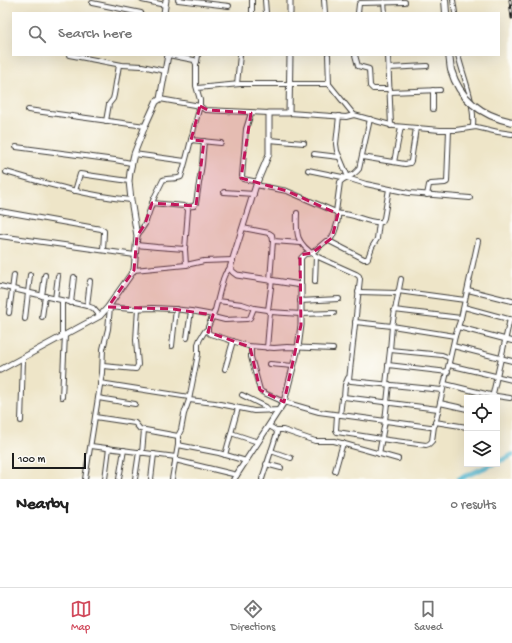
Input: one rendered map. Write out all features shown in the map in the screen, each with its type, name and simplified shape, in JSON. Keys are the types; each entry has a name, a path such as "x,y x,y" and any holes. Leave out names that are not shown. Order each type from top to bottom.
{"main road":[{"path":"445,0 446,12"},
{"path":"449,56 451,69 457,85 472,104 492,116 512,122"}],"street":[{"path":"142,0 165,3"},
{"path":"178,0 229,6"},
{"path":"252,0 252,12"},
{"path":"265,0 266,12"},
{"path":"288,12 290,0"},
{"path":"324,0 325,12"},
{"path":"453,0 454,12"},
{"path":"358,12 359,4 371,1 405,2"},
{"path":"384,2 384,12"},
{"path":"92,3 136,12"},
{"path":"74,56 119,65 142,66 165,71"},
{"path":"0,370 100,316 109,307 134,270 137,236 129,181 131,163 145,126 156,102 160,99 168,56"},
{"path":"173,56 194,60 196,62 198,56"},
{"path":"237,84 240,56"},
{"path":"289,113 290,56"},
{"path":"328,56 329,84 354,115"},
{"path":"355,56 358,66 369,69 370,86 373,89 440,90"},
{"path":"388,56 391,126"},
{"path":"458,56 469,91 473,112 473,128"},
{"path":"137,236 145,224 152,202 163,180 167,178 181,177 200,106 197,88 196,64 194,60"},
{"path":"106,121 109,104 114,95 119,65"},
{"path":"388,68 427,66"},
{"path":"197,88 237,84 329,84"},
{"path":"433,90 433,109"},
{"path":"160,99 200,106 208,110 346,117 354,115 391,126 448,130 482,128 512,134"},
{"path":"28,110 145,126"},
{"path":"251,112 246,130 243,179 287,191 336,213 379,222 383,221 389,190"},
{"path":"172,479 178,446 178,436 181,430 189,398 198,354 198,344 205,331 208,329 213,316 223,279 233,260 257,183 269,154 269,114"},
{"path":"339,116 336,147 348,177"},
{"path":"315,282 314,255 326,241 329,241 332,238 338,219 336,213 340,182 356,174 359,169 370,119"},
{"path":"394,162 401,127"},
{"path":"362,157 405,164 410,163 416,128"},
{"path":"427,195 428,186 430,184 447,182 448,130"},
{"path":"192,140 221,143"},
{"path":"269,140 304,143"},
{"path":"152,202 186,207 194,206 196,203 202,168 204,141"},
{"path":"16,147 131,163"},
{"path":"134,154 186,161"},
{"path":"314,154 339,157"},
{"path":"308,170 348,177 366,184 389,190 427,195 470,198"},
{"path":"6,172 75,191 131,200"},
{"path":"75,191 80,174 129,181"},
{"path":"224,192 254,194"},
{"path":"186,207 188,210 185,248 186,265"},
{"path":"0,211 104,231 103,250"},
{"path":"297,213 297,235 301,243 314,255"},
{"path":"329,241 367,259 377,239 379,222"},
{"path":"243,228 271,234 273,237 267,348"},
{"path":"0,236 135,255"},
{"path":"273,241 301,243"},
{"path":"90,446 154,454 235,477 284,402 298,348 301,325 301,258 305,254 314,255 356,274 360,279 348,378 338,415 336,430 338,432 382,439 429,444 432,441 442,390 448,372 455,336 466,300 478,241"},
{"path":"136,244 157,247 185,248"},
{"path":"134,270 186,265 204,261 233,260"},
{"path":"230,268 237,275 301,285"},
{"path":"9,313 14,275"},
{"path":"25,319 30,275"},
{"path":"42,317 45,275"},
{"path":"55,299 58,276"},
{"path":"71,302 74,277"},
{"path":"379,454 387,403 388,365 394,310 401,280"},
{"path":"87,306 90,281"},
{"path":"0,286 87,306 93,308 100,316"},
{"path":"468,290 512,301"},
{"path":"358,292 398,292 466,300"},
{"path":"300,301 339,299"},
{"path":"62,300 64,336 62,397"},
{"path":"218,301 242,304 269,311 301,314 334,313"},
{"path":"109,307 176,309 213,316 225,320 250,318 254,308"},
{"path":"85,479 98,398 103,349 108,329 109,307"},
{"path":"464,307 511,319 492,395"},
{"path":"102,366 136,369 138,365 136,340 138,308"},
{"path":"172,346 176,309"},
{"path":"394,310 461,318"},
{"path":"187,338 190,311"},
{"path":"355,322 455,336"},
{"path":"458,327 512,341"},
{"path":"208,329 210,334 250,347 333,349"},
{"path":"225,369 233,341"},
{"path":"453,346 512,361"},
{"path":"250,347 251,357 260,390 284,402 319,412 430,428 435,424 464,427"},
{"path":"390,350 442,355 450,358"},
{"path":"21,421 23,358"},
{"path":"270,364 293,366"},
{"path":"388,365 448,372"},
{"path":"449,365 512,380"},
{"path":"348,378 348,380 351,381 442,390"},
{"path":"100,383 254,411 280,410"},
{"path":"445,384 485,395"},
{"path":"242,395 266,407 270,411"},
{"path":"344,397 438,409"},
{"path":"500,397 510,398"},
{"path":"98,398 135,404"},
{"path":"440,403 464,408"},
{"path":"224,455 238,408"},
{"path":"95,416 136,423 139,428 144,430 178,436"},
{"path":"269,426 276,430 283,430 315,441 342,443 398,460"},
{"path":"135,479 144,430"},
{"path":"262,479 277,433 276,430"},
{"path":"231,433 258,442"},
{"path":"335,471 342,443"},
{"path":"178,446 246,461"},
{"path":"105,479 109,448"},
{"path":"119,479 124,450"},
{"path":"271,451 291,458"},
{"path":"151,479 154,454"},
{"path":"266,464 281,468"}],"highlighted area":[{"path":"200,106 208,110 251,113 241,178 287,191 338,214 332,238 312,253 300,255 301,325 284,402 260,390 250,347 208,332 213,315 173,309 108,307 134,270 137,236 145,224 152,203 196,206 204,141 191,140"}],"waterway":[{"path":"500,461 512,455"},
{"path":"459,479 486,467"}],"railway":[{"path":"510,0 512,18"}]}
